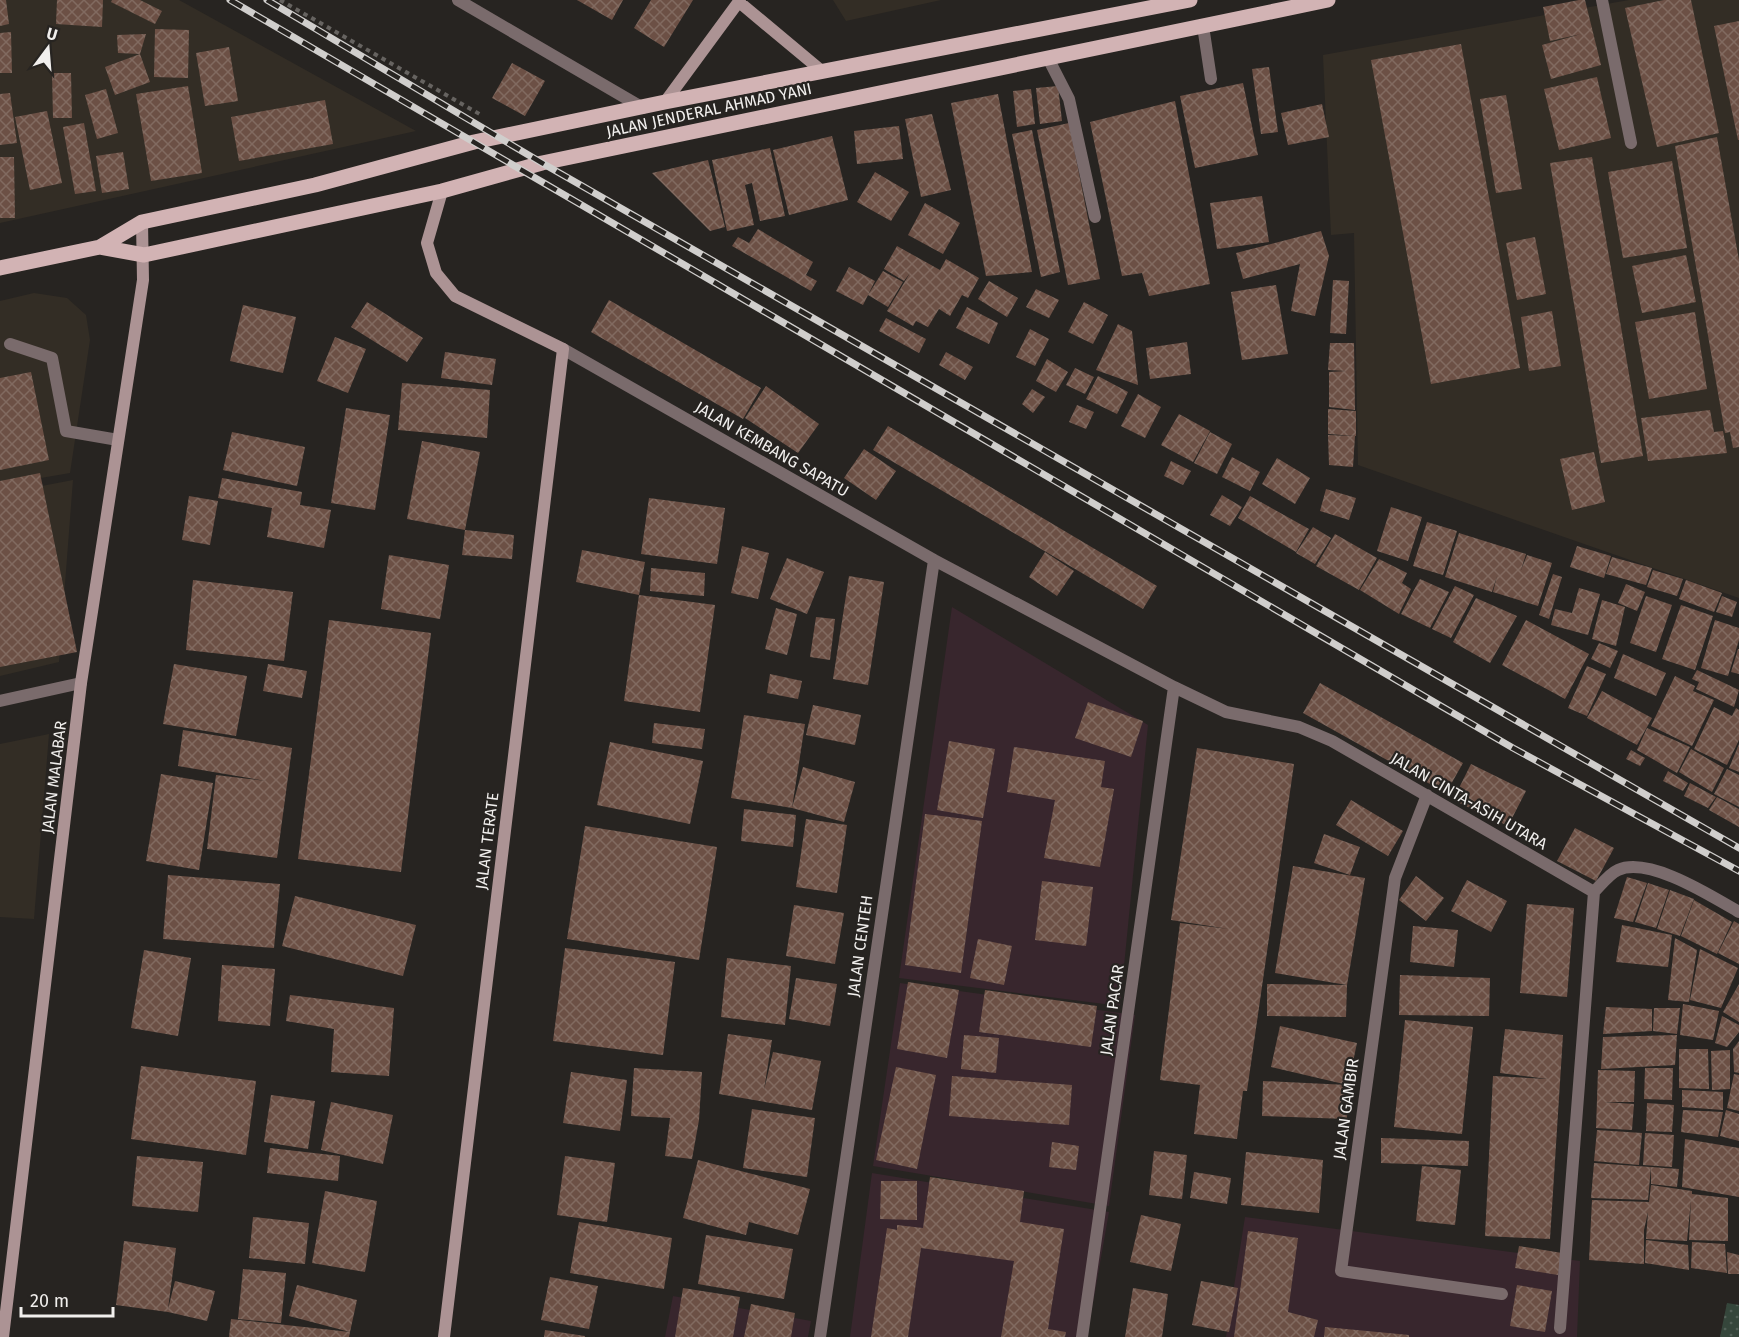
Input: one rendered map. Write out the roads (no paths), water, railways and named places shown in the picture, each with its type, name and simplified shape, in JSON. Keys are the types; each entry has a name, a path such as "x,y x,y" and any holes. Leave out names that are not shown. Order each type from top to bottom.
{"main road":[{"name":"JALAN JENDERAL AHMAD YANI","path":"0,268 100,247 142,222 315,185 474,142 665,102 1190,0"},
{"name":"JALAN JENDERAL AHMAD YANI","path":"100,247 144,255 442,190 542,163 1328,0"}],"street":[{"path":"458,0 643,108"},
{"path":"1602,0 1631,143"},
{"path":"665,102 739,1 823,72"},
{"path":"1203,26 1211,79"},
{"path":"1048,58 1069,99 1095,217"},
{"name":"JALAN KEMBANG SAPATU","path":"442,190 427,243 436,273 455,296 563,349 934,560 1174,687"},
{"name":"JALAN MALABAR","path":"3,1337 81,683 143,280 142,222"},
{"path":"10,344 52,358 66,431 118,440"},
{"name":"JALAN TERATE","path":"444,1337 563,349"},
{"name":"JALAN CENTEH","path":"820,1337 934,560"},
{"path":"0,702 81,683"},
{"name":"JALAN CINTA-ASIH UTARA","path":"1174,687 1226,712 1307,730 1332,741 1594,892"},
{"name":"JALAN PACAR","path":"1082,1337 1174,687"},
{"name":"JALAN GAMBIR","path":"1427,795 1395,878 1341,1271 1502,1293"},
{"path":"1560,1328 1594,892 1617,870 1633,866 1676,878 1739,912"}],"railway":[{"path":"230,0 1513,748 1739,871"},
{"path":"267,0 542,163 1739,848"}]}
